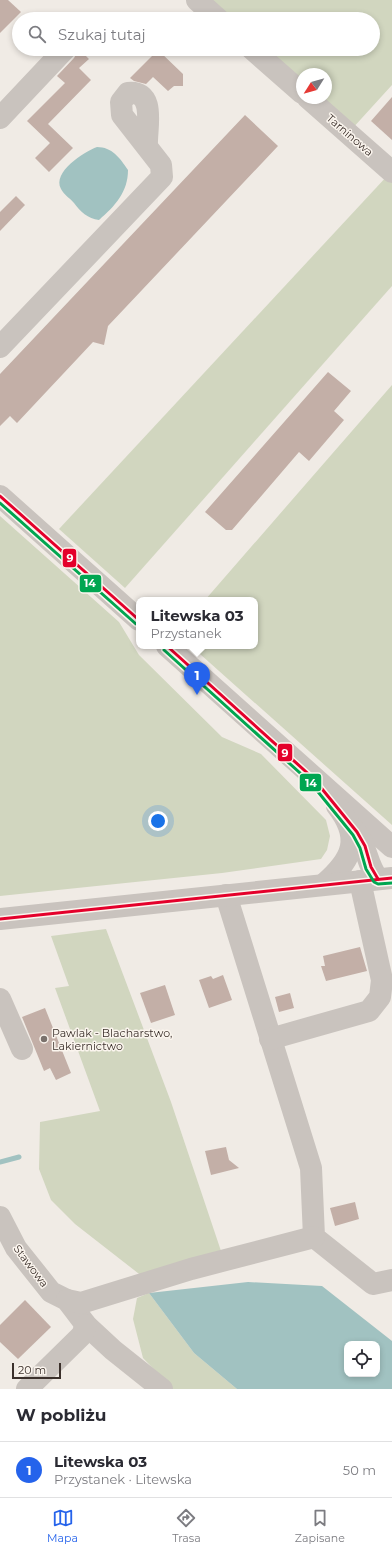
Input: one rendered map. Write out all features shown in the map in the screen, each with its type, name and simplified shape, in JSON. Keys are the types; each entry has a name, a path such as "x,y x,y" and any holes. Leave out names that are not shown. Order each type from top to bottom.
{"street":[{"path":"197,0 210,12"},
{"path":"0,118 58,56"},
{"path":"260,56 296,88"},
{"name":"Tarninowa","path":"315,104 392,172"},
{"path":"0,347 162,177 161,165 147,145"},
{"path":"0,496 136,617"},
{"path":"171,649 314,779 356,813 373,831 392,847"},
{"path":"270,1039 369,1011 380,997 382,980 377,879 371,867 365,846 357,832 314,779"},
{"path":"324,884 339,870 351,850 352,841 349,824"},
{"path":"0,919 377,879 384,870 385,863 373,831"},
{"path":"226,895 311,1168 314,1238 373,1284 392,1280"},
{"path":"0,999 22,1049"},
{"name":"Stawowa","path":"0,1217 16,1248 33,1272 51,1292 67,1300 86,1325 113,1350 162,1389"},
{"path":"67,1300 81,1303 191,1269 314,1238"},
{"path":"27,1389 82,1335 86,1325"}],"green space":[{"path":"208,0 392,0 392,85 351,130 323,104 332,104 332,68 296,68 296,80 270,56 380,56 380,12 221,12"},
{"path":"388,175 392,179 392,286 125,588 59,529"},
{"path":"392,385 392,825 194,649 258,649 258,597 208,597"},
{"path":"0,516 119,622 139,655 222,737 261,754 326,820 330,836 327,850 321,859 222,873 0,896"},
{"path":"106,929 171,1102 222,1254 143,1277 75,1224 51,1200 39,1169 40,1122 100,1111 55,988 69,986 51,936"},
{"path":"149,1293 194,1353 237,1389 173,1389 143,1358 133,1319 137,1298"}],"water":[{"path":"97,147 102,147 111,151 119,157 128,170 126,185 120,198 99,220 91,218 82,212 65,195 59,183 61,176 71,164 85,153"},
{"path":"248,1282 322,1286 392,1341 392,1389 237,1389 194,1353 149,1293"}],"building":[{"path":"0,0 8,0 21,12 12,12 12,21 0,33"},
{"path":"75,56 86,56 89,59 79,68 91,80 48,124 73,148 49,172 35,158 50,143 27,121 65,83 57,76"},
{"path":"152,56 164,56 183,74 183,86 174,86 168,91 153,77 146,84 134,81 130,78"},
{"path":"392,97 392,140 371,121"},
{"path":"245,115 278,146 108,326 104,345 93,342 17,423 10,416 0,426 0,374"},
{"path":"16,196 25,205 0,231 0,212"},
{"path":"328,372 351,391 334,411 344,420 309,461 299,452 232,530 226,530 205,512"},
{"path":"360,947 367,971 326,981 321,966 325,966 323,956"},
{"path":"223,975 232,1000 209,1008 199,980 211,976 213,979"},
{"path":"165,985 175,1015 151,1023 140,993"},
{"path":"290,993 294,1008 279,1012 275,997"},
{"name":"Pawlak - Blacharstwo, Lakiernictwo","path":"45,1008 71,1073 56,1080 50,1068 44,1071 22,1017"},
{"path":"226,1147 229,1160 239,1168 211,1175 205,1151"},
{"path":"355,1202 359,1219 335,1226 330,1208"},
{"path":"25,1300 51,1327 18,1359 0,1342 0,1325"}],"waterway":[{"path":"0,1162 19,1157"}],"transit line":[{"name":"9","path":"0,496 136,617"},
{"name":"14","path":"0,503 136,624"},
{"name":"9","path":"170,649 314,779 357,832 365,846 371,867 378,879"},
{"name":"14","path":"164,650 310,782 353,835 360,848 366,869 374,882 378,884 392,883"},
{"name":"9","path":"0,919 392,878"}],"place":[{"name":"Litewska 03","path":"197,695"},
{"name":"Pawlak - Blacharstwo, Lakiernictwo","path":"44,1039"}]}
